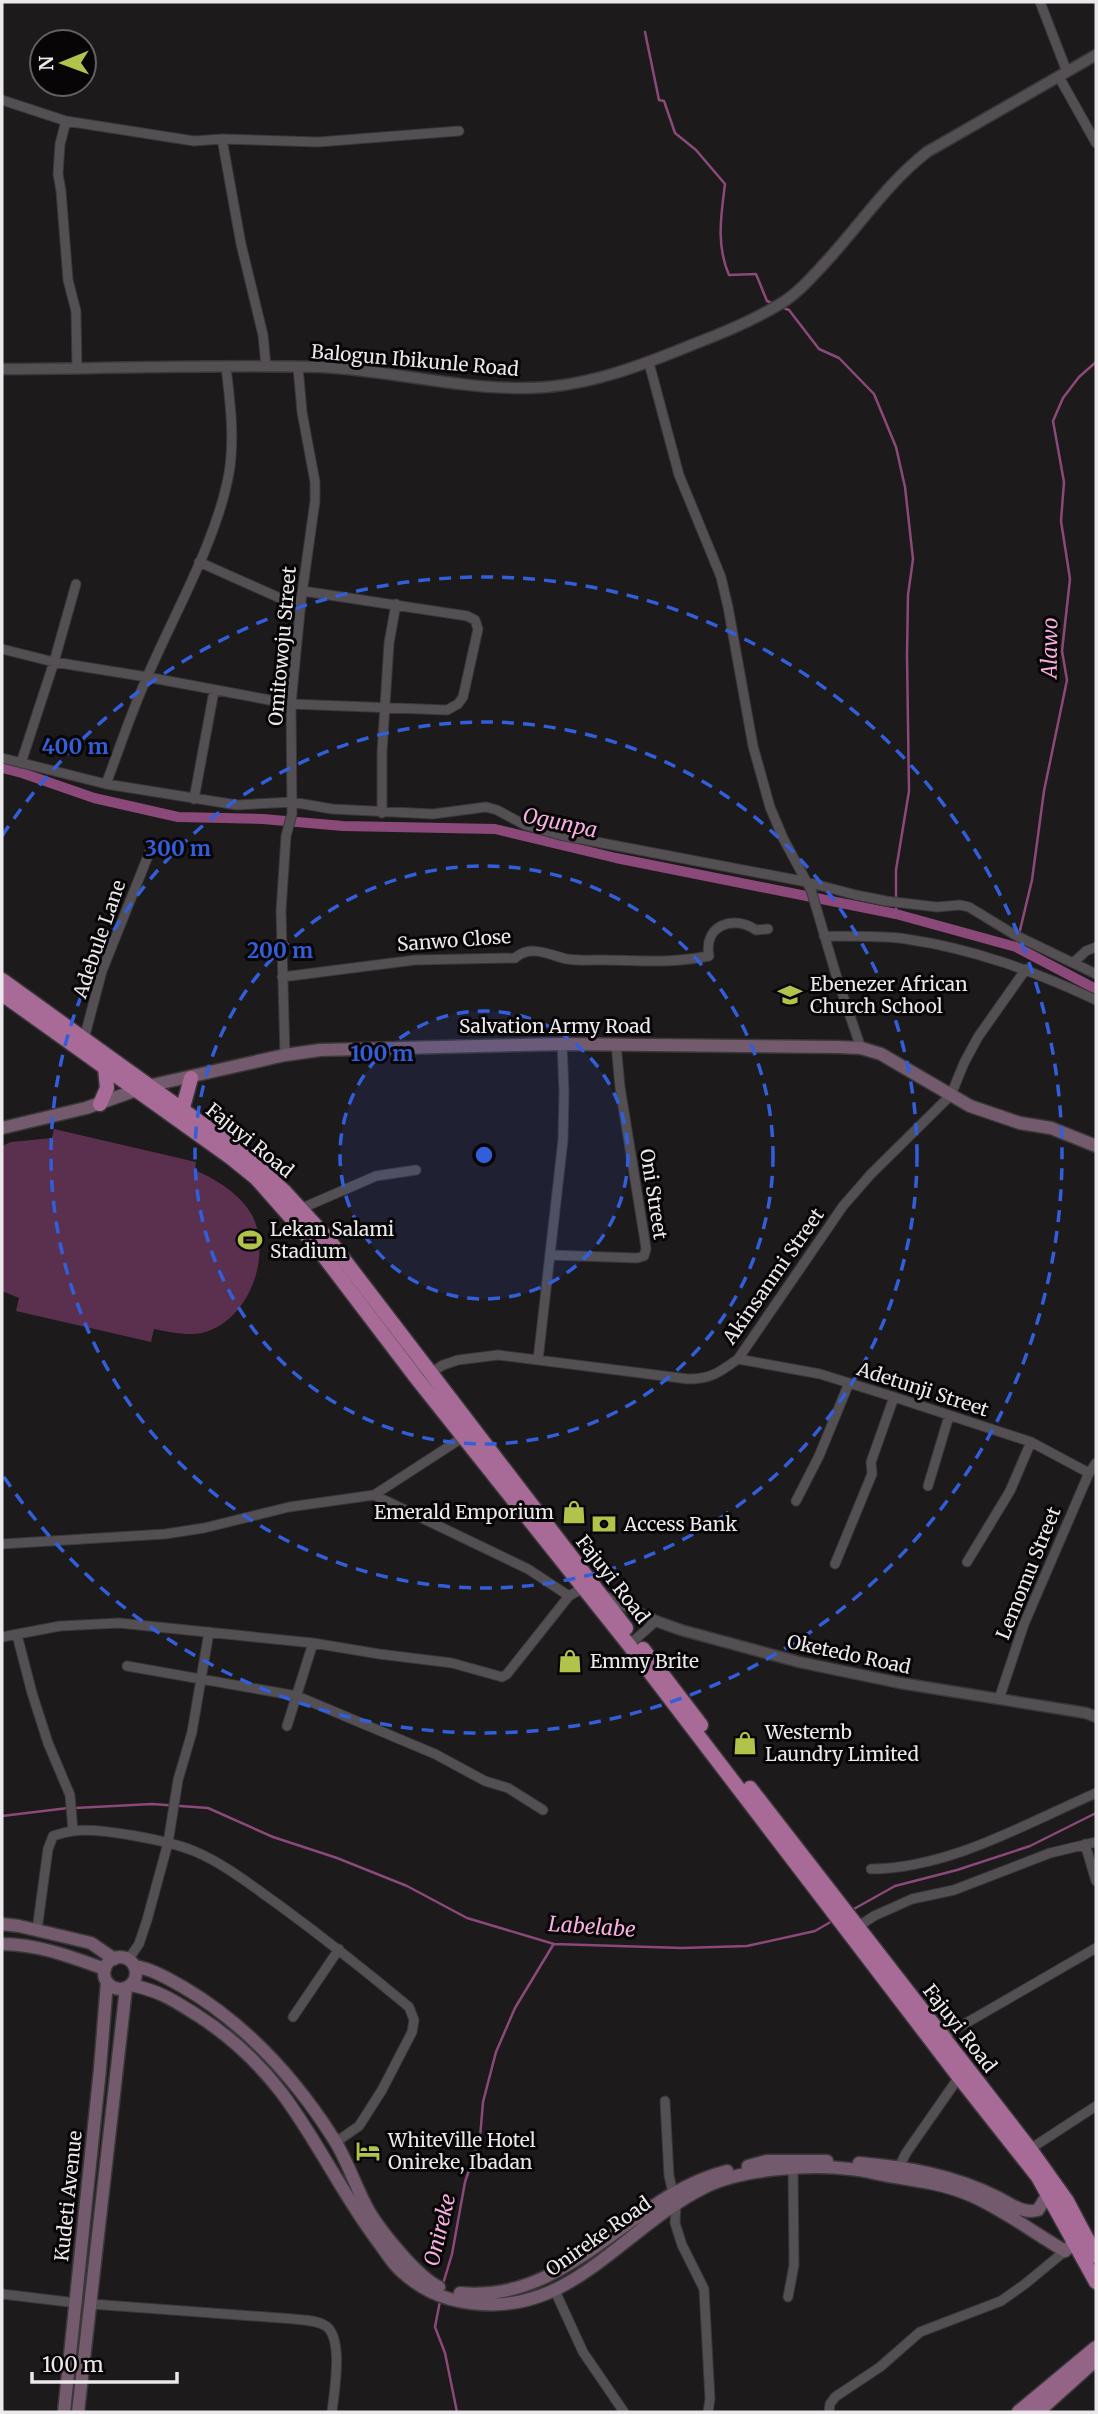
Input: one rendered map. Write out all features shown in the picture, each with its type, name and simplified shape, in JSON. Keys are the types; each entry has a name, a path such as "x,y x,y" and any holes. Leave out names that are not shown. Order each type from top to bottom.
{"highway":[{"name":"Fajuyi Road","path":"2,979 84,1039 141,1088 256,1178 316,1246 602,1595 632,1642"},
{"name":"Fajuyi Road","path":"2,994 105,1068 182,1111 244,1154 285,1192 329,1240 424,1377"},
{"path":"100,1104 107,1088 105,1068"},
{"path":"182,1111 191,1077"},
{"name":"Fajuyi Road","path":"468,1433 583,1588 632,1642 851,1926 959,2077 1038,2177 1070,2247 1096,2282"},
{"name":"Fajuyi Road","path":"851,1926 1030,2148 1067,2201 1093,2251"}],"main road":[{"name":"Salvation Army Road","path":"2,1128 100,1104 141,1088 285,1055 352,1048 616,1044 861,1048 892,1060 970,1106 1020,1123 1051,1128 1096,1146"},
{"path":"2,1924 92,1943 114,1959 147,1968 172,1981 204,1999 236,2024 284,2071 336,2142 366,2217"},
{"path":"2,1944 44,1949 106,1976 116,1989 129,1986 153,1989 224,2032 255,2060 366,2217 441,2292"},
{"path":"106,1976 114,1959"},
{"path":"129,1986 136,1973 131,1963"},
{"name":"Kudeti Avenue","path":"64,2412 106,1976"},
{"name":"Kudeti Avenue","path":"78,2412 129,1986"},
{"name":"Onireke Road","path":"441,2292 488,2305 514,2304 555,2291 615,2251 674,2200 679,2189 705,2177 767,2161 810,2160 899,2167 953,2178 1021,2210 1038,2210 1048,2194"},
{"name":"Onireke Road","path":"441,2292 500,2293 537,2283 674,2200 729,2178 768,2170 851,2169 927,2182 954,2189 992,2206 1070,2247"},
{"path":"1019,2412 1096,2348"},
{"path":"1037,2412 1096,2359"}],"street":[{"path":"1040,2 1063,74 1096,143"},
{"name":"Balogun Ibikunle Road","path":"2,369 298,367 358,370 521,388 578,383 649,363 780,304 796,292 840,248 909,166 939,145 1096,55"},
{"path":"2,100 66,121 194,141 222,139 318,142 459,131"},
{"path":"66,121 60,144 58,174 68,280 76,311 77,369"},
{"path":"222,139 241,244 263,335 266,366"},
{"path":"649,363 679,475 721,577 753,747 770,807 809,886 861,1048"},
{"path":"106,784 147,677 199,562 221,505 229,472 233,425 226,367"},
{"name":"Omitowoju Street","path":"285,1055 281,911 286,836 292,814 291,704 315,482 302,412 298,367"},
{"path":"2,649 54,662 291,704 447,710 458,704 463,697 478,629 475,620 467,616 397,604 302,596 282,599 199,562"},
{"path":"21,763 76,584"},
{"path":"382,813 382,752 387,708 389,643 397,604"},
{"path":"194,799 214,691"},
{"path":"2,758 106,784 237,805 292,802 382,813 433,814 486,807 525,825 561,835 809,886 897,902 937,907 969,906 1018,937 1096,974"},
{"name":"Adebule Lane","path":"84,1039 103,971 150,851"},
{"name":"Sanwo Close","path":"282,977 415,960 515,958 520,954 538,950 568,959 664,962 688,960 709,956 707,945 722,924 747,924 756,930 768,929"},
{"path":"824,936 904,939 988,957 1096,1000"},
{"path":"1073,963 1086,951 1096,947"},
{"path":"951,1095 978,1037 1026,970"},
{"path":"537,1360 563,1140 562,1044"},
{"name":"Oni Street","path":"550,1255 644,1256 645,1235 624,1114 616,1044"},
{"name":"Akinsanmi Street","path":"424,1377 443,1365 478,1356 498,1356 705,1379 738,1359 843,1206 871,1174 951,1095"},
{"path":"300,1209 376,1176 416,1170"},
{"name":"Adetunji Street","path":"738,1359 785,1367 894,1396 1031,1442 1090,1473"},
{"path":"796,1501 819,1456 849,1383"},
{"path":"835,1564 872,1474 870,1462 894,1396"},
{"path":"928,1486 949,1416"},
{"path":"2,1544 165,1534 204,1528 289,1507 374,1495 468,1433"},
{"path":"967,1562 1010,1491 1031,1442"},
{"name":"Lemomu Street","path":"999,1699 1024,1624 1096,1463"},
{"path":"374,1495 528,1569 569,1596"},
{"path":"2,1637 80,1624 119,1623 313,1643 452,1663 502,1677 569,1596 583,1588"},
{"name":"Oketedo Road","path":"602,1595 656,1621 714,1641 799,1662 1086,1713 1096,1717"},
{"path":"632,1642 656,1621"},
{"path":"131,1963 148,1920 168,1843 178,1780 192,1732 209,1632"},
{"path":"17,1635 48,1743 70,1795 73,1831"},
{"path":"287,1726 313,1643"},
{"path":"127,1665 297,1696 435,1754 485,1781 508,1788 543,1810"},
{"path":"871,1869 892,1868 949,1855 1096,1793"},
{"path":"37,1930 52,1836 73,1831 121,1835 168,1843 218,1863 339,1949 410,2007 414,2020 412,2032 382,2090 359,2126 336,2142"},
{"path":"851,1926 912,1899 954,1890 1050,1853 1096,1843"},
{"path":"1085,1844 1096,1881"},
{"path":"942,2036 1096,1948"},
{"path":"293,2017 339,1949"},
{"path":"899,2167 959,2077"},
{"path":"666,2101 669,2176 676,2223 682,2245 704,2289 710,2399 708,2412"},
{"path":"1030,2148 1096,2106"},
{"path":"788,2297 794,2265 793,2169"},
{"path":"829,2412 835,2397 880,2367 920,2332 1000,2301 1070,2247"},
{"path":"555,2291 583,2352 624,2412"},
{"path":"2,2294 76,2304"},
{"path":"91,2304 294,2319 326,2326 336,2348 332,2412"}],"shaded area":[{"path":"54,1129 196,1162 195,1170 220,1183 242,1201 253,1217 260,1251 252,1286 232,1316 218,1327 196,1334 154,1329 151,1342 16,1311 19,1298 2,1291 2,1146 11,1142 52,1138"}],"waterway":[{"path":"645,32 659,100 664,101 675,133 696,150 725,184 721,241 729,275 756,274 767,301 772,303"},
{"path":"781,307 789,310 819,349 839,358 874,394 896,447 905,487 913,559 908,595 909,791 896,870 896,914"},
{"name":"Alawo","path":"1016,947 1032,880 1044,791 1067,680 1062,651 1070,579 1061,521 1064,482 1053,421 1063,398 1079,377 1096,362"},
{"name":"Ogunpa","path":"2,768 94,798 178,817 263,819 343,826 495,829 616,858 896,914 1016,947 1096,989"},
{"name":"Labelabe","path":"75,1808 152,1804 208,1808 273,1837 337,1858 407,1886 467,1918 554,1944 682,1948 747,1946 815,1931 834,1920"},
{"name":"Labelabe","path":"2,1816 68,1808"},
{"name":"Labelabe","path":"852,1910 895,1886 957,1870 1030,1846 1096,1813"},
{"name":"Onireke","path":"443,2284 452,2254 465,2182 480,2138 483,2102 496,2052 515,2008 553,1945"},
{"name":"Onireke","path":"440,2301 435,2327 445,2353 457,2412"}],"place":[{"name":"Ebenezer African Church School","path":"790,995"},
{"name":"Lekan Salami Stadium","path":"250,1240"},
{"name":"Emerald Emporium","path":"574,1512"},
{"name":"Access Bank","path":"604,1524"},
{"name":"Emmy Brite","path":"570,1661"},
{"name":"Westernb Laundry Limited","path":"745,1743"},
{"name":"WhiteVille Hotel Onireke, Ibadan","path":"368,2151"}]}
